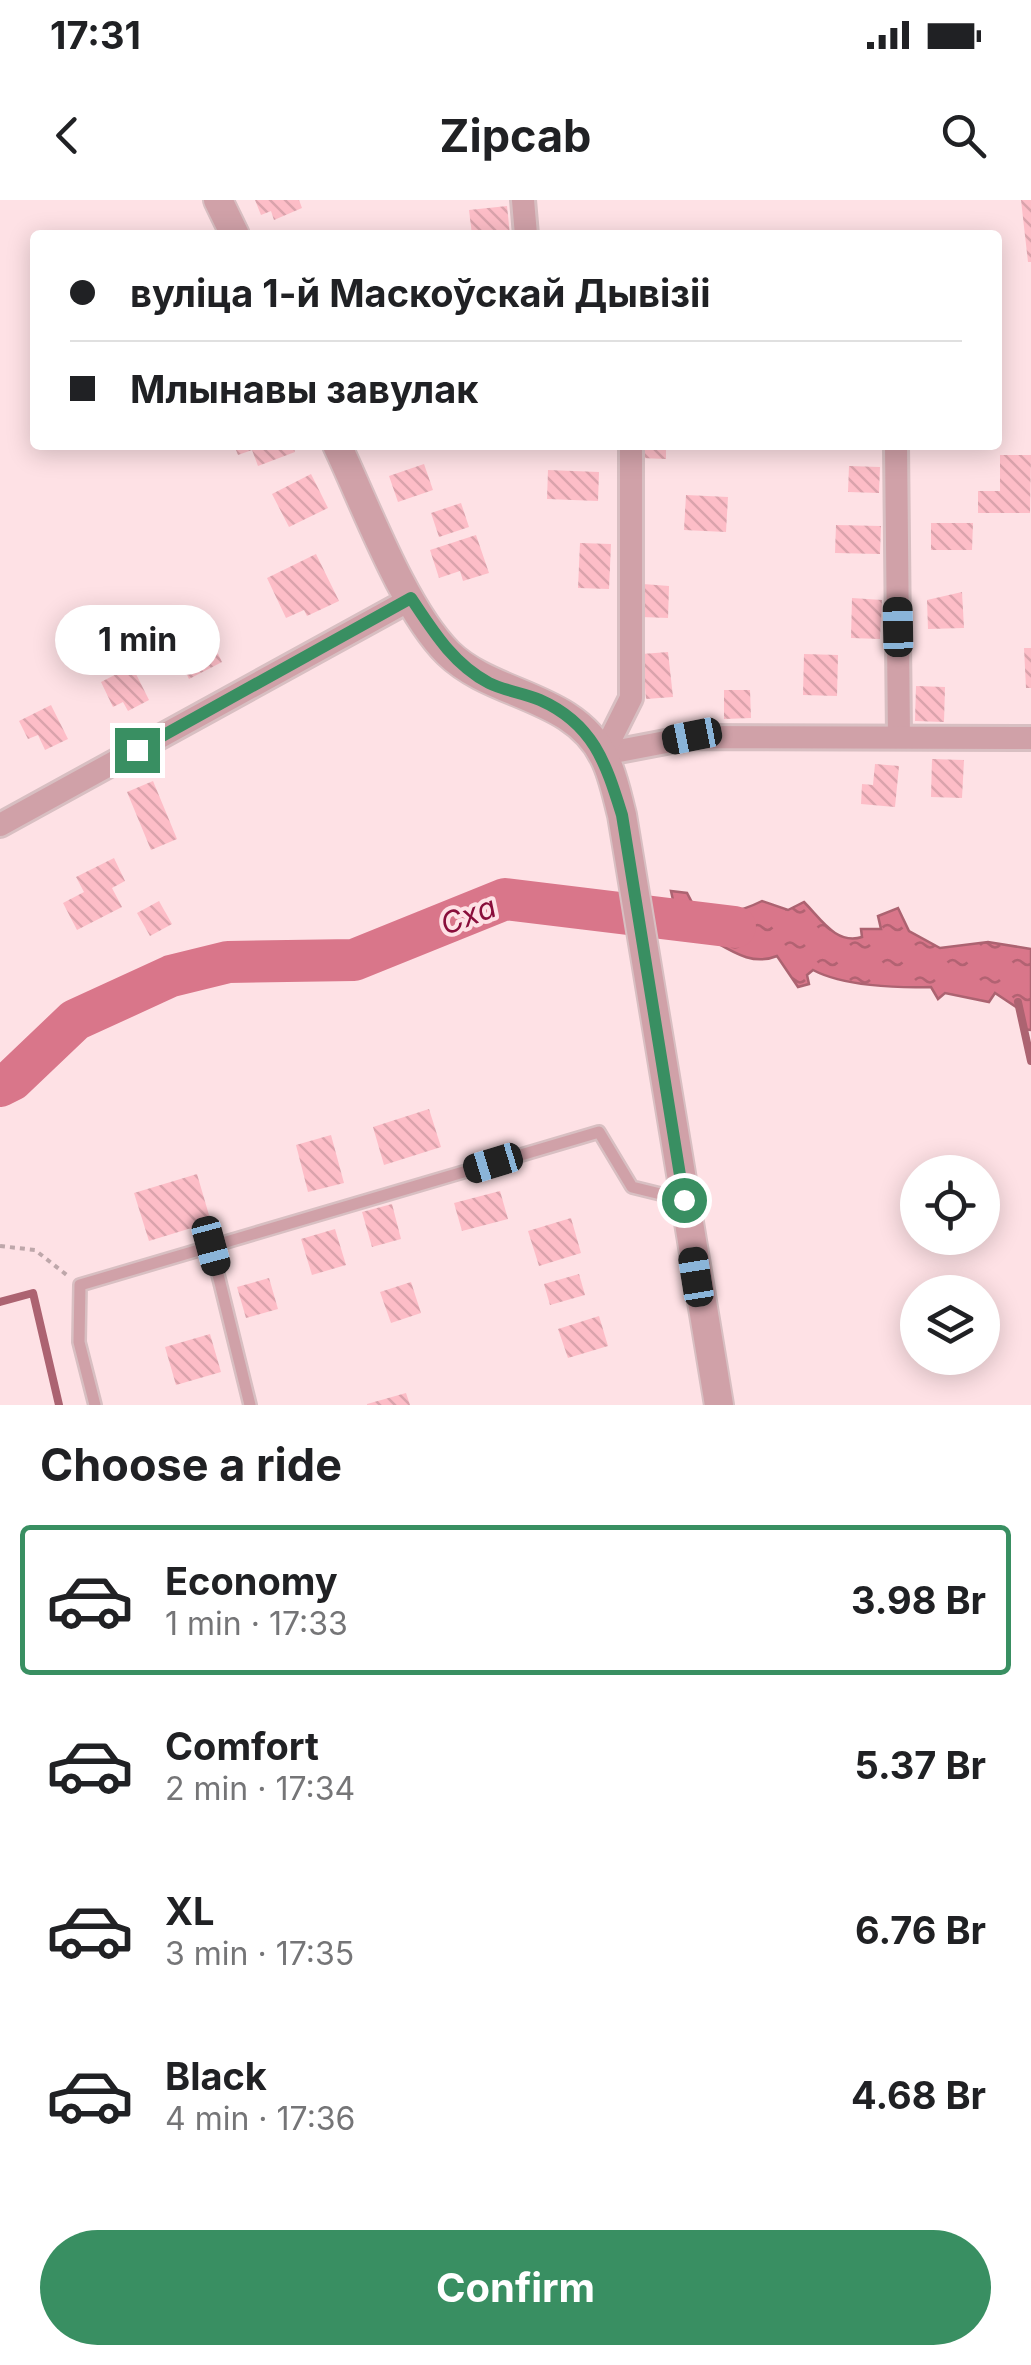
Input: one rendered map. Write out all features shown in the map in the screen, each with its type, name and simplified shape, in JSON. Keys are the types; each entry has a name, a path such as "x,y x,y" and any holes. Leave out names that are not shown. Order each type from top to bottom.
{"street":[{"path":"218,200 233,230"},
{"path":"523,200 526,230"},
{"path":"339,450 411,598 448,652 488,683 542,701 571,721 603,754 622,815 719,1405"},
{"path":"603,754 631,698 631,450"},
{"path":"896,450 899,736"},
{"path":"0,826 411,598"},
{"path":"603,754 692,736 1031,738"}],"lane":[{"path":"96,1405 79,1342 80,1285 599,1132 632,1186 684,1200"},
{"path":"211,1246 250,1405"}],"path":[{"path":"0,1246 35,1250 80,1285"}],"water":[{"path":"671,891 687,893 697,912 730,912 762,901 788,910 804,902 830,929 853,938 862,937 861,929 881,929 878,916 898,908 909,931 940,948 988,942 1031,949 1031,1030 1022,1029 1022,1011 995,993 989,1002 945,993 938,999 931,987 854,983 813,970 807,975 809,984 798,987 777,956 764,959 739,955 679,927"}],"building":[{"path":"255,200 299,200 302,208 274,220 271,211 261,215"},
{"path":"1021,200 1031,200 1031,262 1028,262"},
{"path":"507,206 509,230 471,230 469,210"},
{"path":"252,450 294,450 295,452 258,466"},
{"path":"642,450 666,450 666,459 641,458"},
{"path":"1000,455 1031,455 1030,513 978,513 978,491 1000,491"},
{"path":"424,464 433,490 398,502 389,476"},
{"path":"849,466 880,467 879,493 848,492"},
{"path":"548,470 599,472 598,501 547,499"},
{"path":"311,474 328,508 289,527 272,494"},
{"path":"686,495 728,497 726,532 684,530"},
{"path":"461,503 469,527 439,537 431,513"},
{"path":"931,523 973,523 972,550 931,550"},
{"path":"836,525 881,526 880,554 835,553"},
{"path":"476,535 489,573 463,581 460,571 439,578 430,550"},
{"path":"580,543 611,544 609,589 578,588"},
{"path":"316,554 339,601 307,616 304,610 286,618 267,578"},
{"path":"643,584 669,586 668,618 641,617"},
{"path":"962,592 964,628 928,629 927,600"},
{"path":"852,598 882,600 880,639 851,638"},
{"path":"205,627 222,662 189,679 172,644"},
{"path":"1024,648 1031,648 1031,688 1026,688"},
{"path":"668,652 673,697 646,699 642,654"},
{"path":"804,654 838,655 837,696 803,695"},
{"path":"132,666 149,700 128,711 123,702 113,707 101,682"},
{"path":"916,686 945,687 944,722 915,721"},
{"path":"724,690 750,690 751,718 724,719"},
{"path":"51,705 68,739 45,750 38,735 28,739 19,721"},
{"path":"932,759 964,760 962,798 931,797"},
{"path":"875,764 899,766 895,807 861,804 862,784 873,785"},
{"path":"153,781 177,839 151,850 127,792"},
{"path":"114,858 125,881 112,888 122,907 77,930 63,903 84,892 76,877"},
{"path":"159,901 172,924 150,936 137,913"},
{"path":"429,1109 441,1147 384,1165 373,1127"},
{"path":"331,1135 344,1183 308,1192 296,1145"},
{"path":"197,1174 211,1222 149,1241 134,1193"},
{"path":"500,1191 508,1219 462,1231 454,1203"},
{"path":"392,1204 401,1239 372,1247 362,1212"},
{"path":"571,1218 581,1253 539,1266 528,1231"},
{"path":"335,1229 346,1265 312,1275 301,1239"},
{"path":"579,1274 585,1295 550,1305 544,1284"},
{"path":"269,1278 278,1309 246,1318 237,1287"},
{"path":"411,1282 421,1313 391,1323 380,1292"},
{"path":"599,1316 608,1346 568,1358 558,1329"},
{"path":"210,1334 221,1372 176,1385 165,1347"},
{"path":"406,1393 410,1405 367,1405 367,1404"}],"waterway":[{"name":"Сха","path":"0,1086 12,1080 75,1020 171,976 228,962 354,960 505,899 735,927"},
{"path":"1018,1002 1031,1061"},
{"path":"0,1302 33,1293 59,1405"}],"route":[{"path":"137,750 411,598 448,652 488,683 542,701 571,721 603,754 622,815 684,1200"}]}
